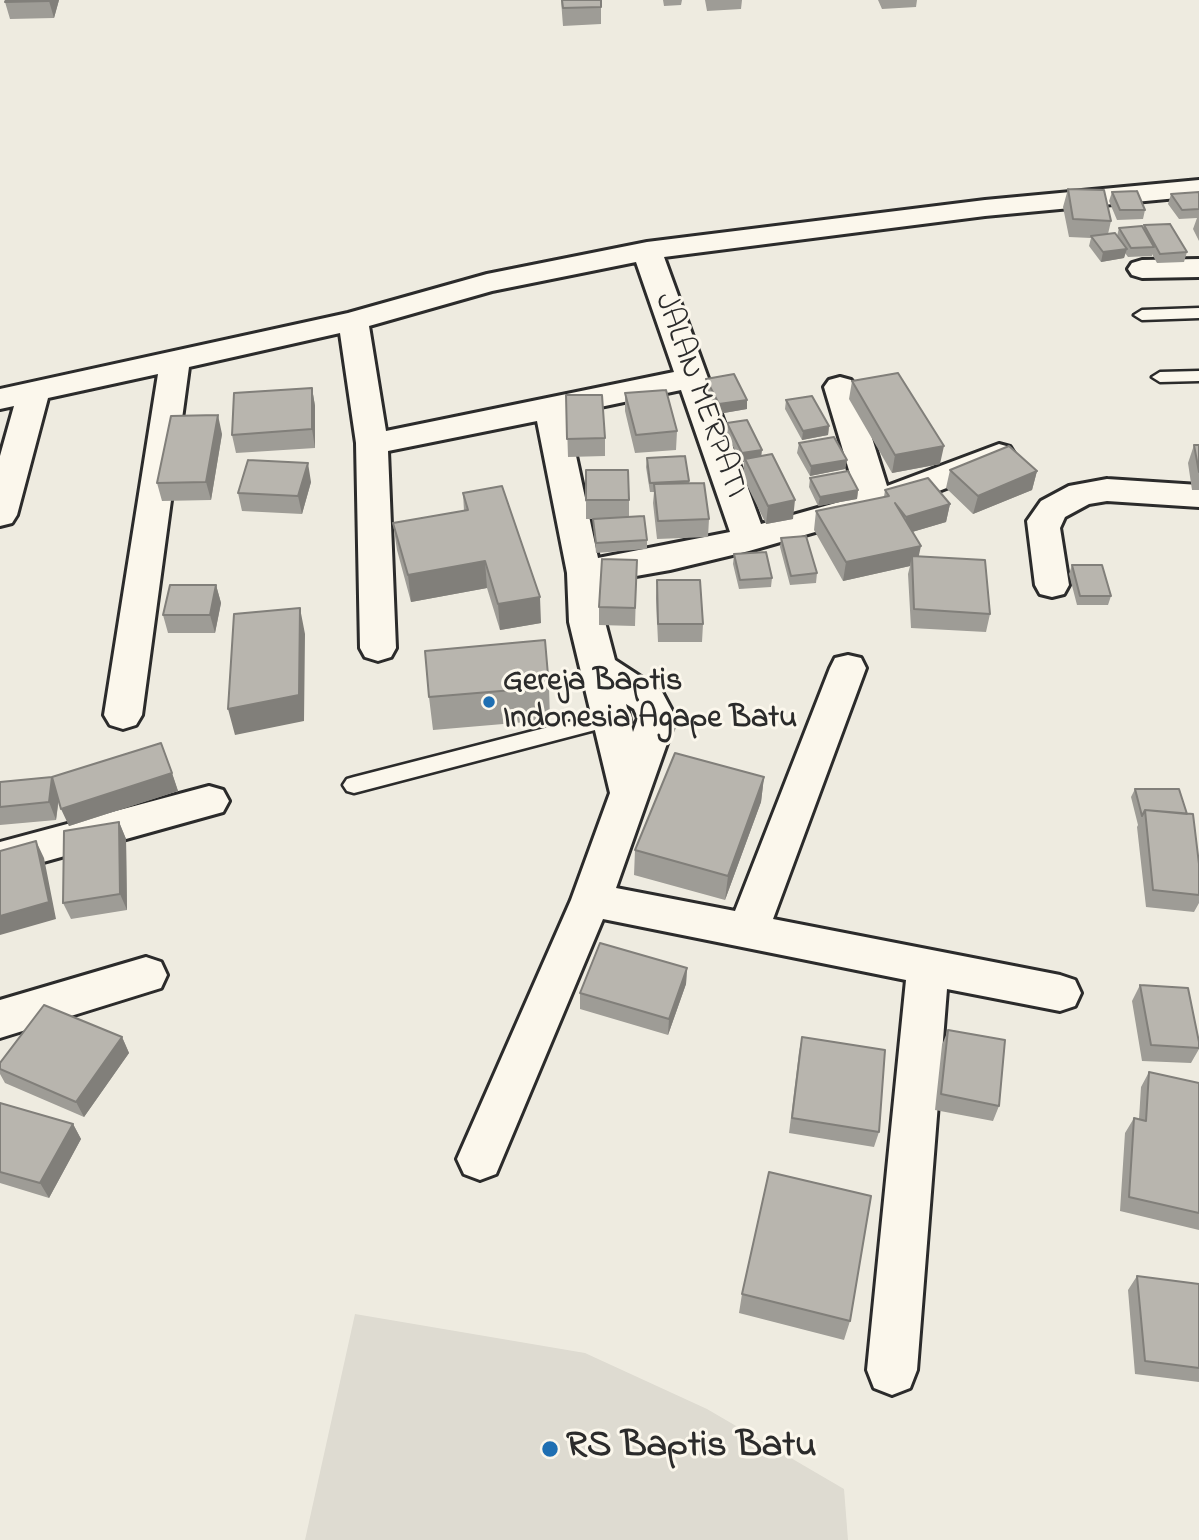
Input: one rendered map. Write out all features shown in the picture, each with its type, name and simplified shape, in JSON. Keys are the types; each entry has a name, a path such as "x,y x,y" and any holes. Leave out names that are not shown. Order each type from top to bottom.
{"street":[{"path":"0,399 354,321 487,283 647,251 985,208 1199,188"},
{"name":"JALAN MERPATI","path":"647,251 749,540"},
{"path":"1142,269 1199,268"},
{"path":"354,321 372,443 378,648"},
{"path":"123,715 175,360"},
{"path":"372,443 408,438 690,378"},
{"path":"839,387 876,503"},
{"path":"0,515 34,392"},
{"path":"550,406 584,573 586,614 629,791"},
{"path":"584,573 670,558 749,540 876,503 1001,454"},
{"path":"1052,585 1044,520 1053,509 1081,494 1107,490 1199,496"},
{"path":"480,1159 591,900 657,718 648,700 598,667"},
{"path":"748,931 848,668"},
{"path":"0,858 209,801"},
{"path":"591,900 1060,993"},
{"path":"892,1370 928,967"},
{"path":"7,1035 46,1006 146,975"}],"lane":[{"path":"1142,315 1199,313"},
{"path":"1160,377 1199,376"},
{"path":"354,785 611,719"}],"shaded area":[{"name":"RS Baptis Batu","path":"355,1314 585,1353 707,1409 844,1489 848,1540 305,1540"}],"building":[{"path":"49,0 49,1 5,2"},
{"path":"562,0 601,0 601,7 563,8"},
{"path":"1068,189 1104,190 1111,221 1073,219"},
{"path":"1137,191 1145,210 1120,210 1112,192"},
{"path":"1199,192 1199,209 1182,210 1171,194"},
{"path":"1170,224 1187,252 1160,254 1144,225"},
{"path":"1142,226 1154,247 1131,248 1119,228"},
{"path":"1115,233 1127,249 1103,252 1091,236"},
{"path":"898,373 944,446 895,455 852,381"},
{"path":"734,374 747,400 719,404 706,379"},
{"path":"312,388 312,429 232,435 234,393"},
{"path":"666,390 677,431 636,435 625,393"},
{"path":"566,395 602,395 605,438 567,439"},
{"path":"812,396 829,426 803,431 786,400"},
{"path":"218,415 206,482 157,483 171,416"},
{"path":"747,420 762,450 742,453 727,423"},
{"path":"834,437 847,460 811,466 799,443"},
{"path":"1194,445 1199,445 1199,472"},
{"path":"1009,446 1037,471 978,496 950,470"},
{"path":"772,454 795,500 768,506 745,459"},
{"path":"685,456 689,481 650,483 647,458"},
{"path":"248,460 308,463 298,496 238,493"},
{"path":"586,470 628,470 629,500 586,500"},
{"path":"848,471 858,490 820,497 810,478"},
{"path":"928,478 950,504 906,517 895,503 921,546 846,562 816,511 889,496 885,490"},
{"path":"704,483 709,519 658,521 654,484"},
{"path":"502,486 540,597 498,604 485,561 408,575 393,523 468,510 463,493"},
{"path":"644,516 647,540 596,543 593,519"},
{"path":"806,536 817,573 791,576 781,538"},
{"path":"766,552 772,578 740,580 734,554"},
{"path":"912,556 985,560 990,614 914,609"},
{"path":"602,559 637,560 635,608 599,607"},
{"path":"1072,565 1102,565 1111,596 1080,596"},
{"path":"657,580 700,580 703,624 658,624"},
{"path":"170,585 216,585 210,615 163,615"},
{"path":"300,608 299,695 228,709 234,614"},
{"path":"545,640 549,687 429,697 425,651"},
{"path":"161,743 172,773 61,809 52,777"},
{"path":"675,753 764,777 728,876 635,850"},
{"path":"52,777 49,802 0,807 0,782"},
{"path":"1135,789 1179,789 1187,814 1145,810 1142,816"},
{"path":"1145,810 1193,814 1199,864 1199,895 1153,890"},
{"path":"119,822 120,894 63,903 64,831"},
{"path":"36,841 49,902 0,916 0,851"},
{"path":"600,943 687,968 669,1019 580,993"},
{"path":"1140,985 1188,988 1199,1048 1151,1045"},
{"path":"44,1005 122,1037 76,1102 0,1069 0,1063"},
{"path":"948,1030 1005,1040 999,1106 941,1094"},
{"path":"802,1037 885,1050 879,1132 792,1118"},
{"path":"1149,1072 1199,1083 1199,1213 1129,1197 1134,1118 1146,1121"},
{"path":"0,1103 73,1124 40,1183 0,1172"},
{"path":"769,1172 871,1196 850,1321 742,1294"},
{"path":"1137,1276 1199,1284 1199,1368 1145,1361"}],"place":[{"name":"Gereja Baptis Indonesia Agape Batu","path":"489,702"},
{"name":"RS Baptis Batu","path":"550,1449"}]}
